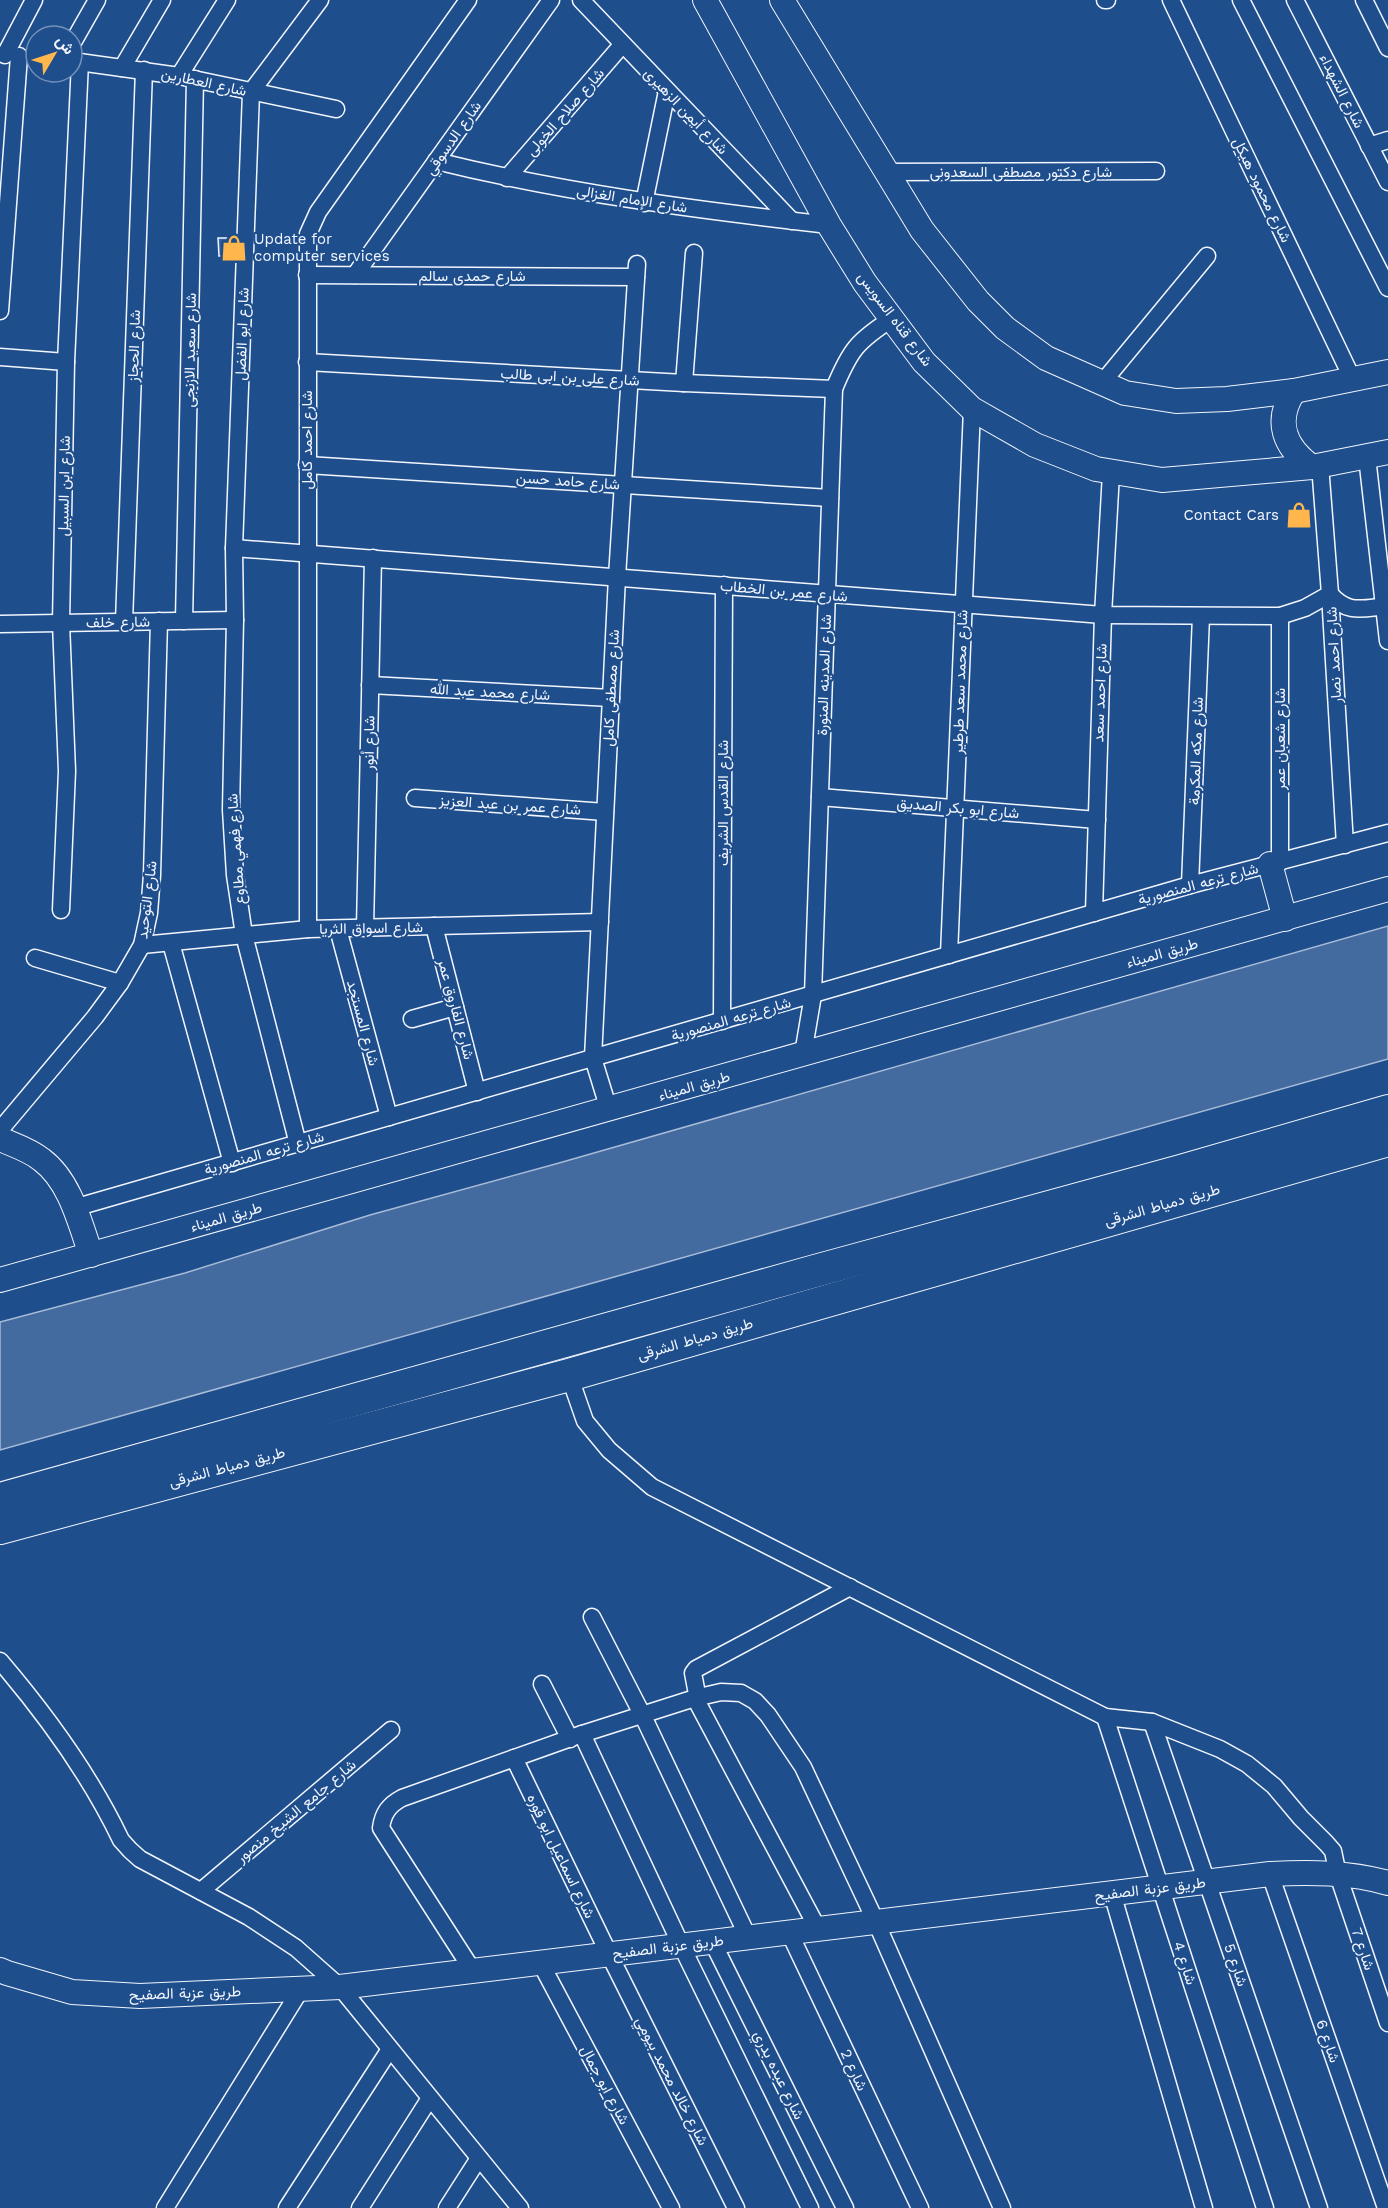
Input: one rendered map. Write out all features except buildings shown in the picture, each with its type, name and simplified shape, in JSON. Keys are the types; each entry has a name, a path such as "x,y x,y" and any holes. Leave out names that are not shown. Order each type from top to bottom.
{"highway":[{"name":"طريق دمياط الشرقى","path":"0,1528 569,1374 1186,1184 1388,1111"},
{"name":"طريق دمياط الشرقى","path":"0,1499 815,1270 1388,1140"}],"street":[{"path":"0,310 15,56 34,0"},
{"path":"83,24 97,0"},
{"path":"122,68 162,0"},
{"path":"187,78 227,0"},
{"path":"251,92 320,0"},
{"name":"شارع احمد كامل","path":"308,929 308,234 318,212 468,0"},
{"name":"شارع الدسوقي","path":"355,275 551,0"},
{"name":"شارع أيمن الزهيرى","path":"581,0 792,221"},
{"path":"782,0 922,230 978,301 1005,328 1046,358 1125,393 1176,401 1227,399 1294,391 1388,372"},
{"name":"شارع محمود هيكل","path":"1171,0 1353,380"},
{"path":"1241,0 1388,288"},
{"name":"شارع الشهداء","path":"1295,0 1388,182"},
{"path":"1364,0 1388,48"},
{"name":"شارع قناه السويس","path":"706,1 830,225 866,283 924,362 972,409 1035,445 1096,469 1162,480 1316,466 1377,454"},
{"name":"شارع صلاح الخولى","path":"507,178 622,45"},
{"name":"شارع العطارين","path":"84,62 144,70 336,109"},
{"name":"شارع الحجاز","path":"124,622 144,70"},
{"name":"شارع سعيد الازنجى","path":"184,621 187,78"},
{"name":"شارع ابن السبيل","path":"61,910 67,771 61,623 66,362 75,84"},
{"name":"شارع ابو الفضل","path":"234,548 251,92"},
{"path":"644,203 667,92"},
{"path":"1370,146 1388,140"},
{"name":"شارع الإمام الغزالى","path":"436,161 507,178 644,203 830,225"},
{"name":"شارع دكتور مصطفى السعدونى","path":"885,172 1156,171"},
{"path":"684,383 694,253"},
{"path":"1102,383 1207,256"},
{"name":"شارع حمدى سالم","path":"307,275 636,270"},
{"name":"شارع مصطفى كامل","path":"609,1110 593,1058 617,577 636,270"},
{"name":"شارع المدينه المنورة","path":"803,1054 813,995 834,389 846,360 866,335 893,318"},
{"path":"0,357 66,362"},
{"name":"شارع على بن ابى طالب","path":"307,362 834,389"},
{"path":"1294,391 1286,403 1283,418 1285,433 1300,458 1316,466"},
{"name":"شارع محمد سعد طرطير","path":"949,955 972,409"},
{"path":"1377,454 1388,641"},
{"name":"شارع حامد حسن","path":"307,465 830,498"},
{"name":"شارع احمد نصار","path":"1316,466 1330,594 1345,845"},
{"name":"شارع احمد سعد","path":"1094,913 1103,615 1111,473"},
{"name":"شارع عمر بن الخطاب","path":"234,548 1103,615 1281,616 1305,609 1330,594"},
{"name":"شارع فهمي مطاوع","path":"234,548 235,620 231,810 235,875 244,935 298,1144"},
{"name":"شارع أنور","path":"365,928 373,558"},
{"name":"شارع القدس الشريف","path":"722,1021 724,585"},
{"path":"1330,594 1342,606 1351,609 1386,606"},
{"name":"شارع مكه المكرمة","path":"1190,885 1202,616"},
{"name":"شارع شعبان عمر","path":"1275,863 1281,616"},
{"name":"شارع خلف","path":"0,624 235,620"},
{"name":"شارع التوحيد","path":"0,1130 95,1017 120,983 142,945 149,913 152,875 159,621"},
{"name":"شارع محمد عبد الله","path":"370,685 611,698"},
{"name":"شارع ابو بكر الصديق","path":"820,797 1096,820"},
{"name":"شارع عمر بن عبد العزيز","path":"415,798 605,812"},
{"name":"شارع ترعه المنصورية","path":"74,1208 1190,885 1388,833"},
{"path":"1275,863 1285,919"},
{"name":"طريق الميناء","path":"0,1280 1388,889"},
{"name":"شارع اسواق الثريا","path":"142,945 308,929 600,922"},
{"name":"شارع الفاروق عمر","path":"434,926 477,1092"},
{"name":"شارع المستجد","path":"338,929 389,1117"},
{"path":"171,943 232,1162"},
{"path":"35,958 120,983"},
{"path":"412,1019 455,1007"},
{"path":"0,1139 42,1159 59,1176 74,1208 91,1255"},
{"path":"569,1374 585,1421 609,1450 652,1486 1105,1717"},
{"path":"818,1929 695,1698 697,1694 693,1674 696,1669 850,1587"},
{"path":"592,1617 643,1716 748,1937"},
{"path":"0,1661 34,1701 70,1752 121,1840 130,1850 140,1859 249,1917 296,1948 340,1987 520,2208"},
{"path":"542,1684 576,1736 810,2208"},
{"path":"473,1971 381,1828 387,1810 402,1798 576,1736 695,1698 721,1692 741,1693 755,1701 768,1715 803,1767 876,1922 1002,2208"},
{"name":"شارع 7","path":"1105,1717 1152,1722 1220,1749 1247,1764 1274,1786 1333,1851 1338,1875 1388,2024"},
{"name":"شارع 4","path":"1105,1717 1265,2208"},
{"name":"شارع 5","path":"1152,1722 1319,2208"},
{"name":"شارع جامع الشيخ منصور","path":"201,1891 390,1730"},
{"name":"شارع اسماعيل ابو قوره","path":"514,1758 609,1954"},
{"name":"طريق عزبة الصفيح","path":"0,1970 72,1992 140,1996 340,1987 1270,1874 1307,1872 1388,1883"},
{"name":"شارع 6","path":"1270,1874 1386,2208"},
{"path":"1112,1893 1204,2208"},
{"name":"شارع 2","path":"789,1932 920,2208"},
{"name":"شارع عبده بدري","path":"713,1942 845,2208"},
{"name":"شارع خالد محمد بيومي","path":"609,1954 736,2208"},
{"name":"شارع ابو جمال","path":"540,1962 671,2208"},
{"path":"165,2208 301,1989"},
{"path":"287,2208 390,2049"},
{"path":"360,2208 430,2098"},
{"path":"447,2208 478,2158"}],"water":[{"path":"1388,926 1388,1059 0,1450 0,1322 185,1273 370,1215"}],"place":[{"name":"Update for computer services","path":"234,248"},
{"name":"Contact Cars","path":"1299,515"}]}
